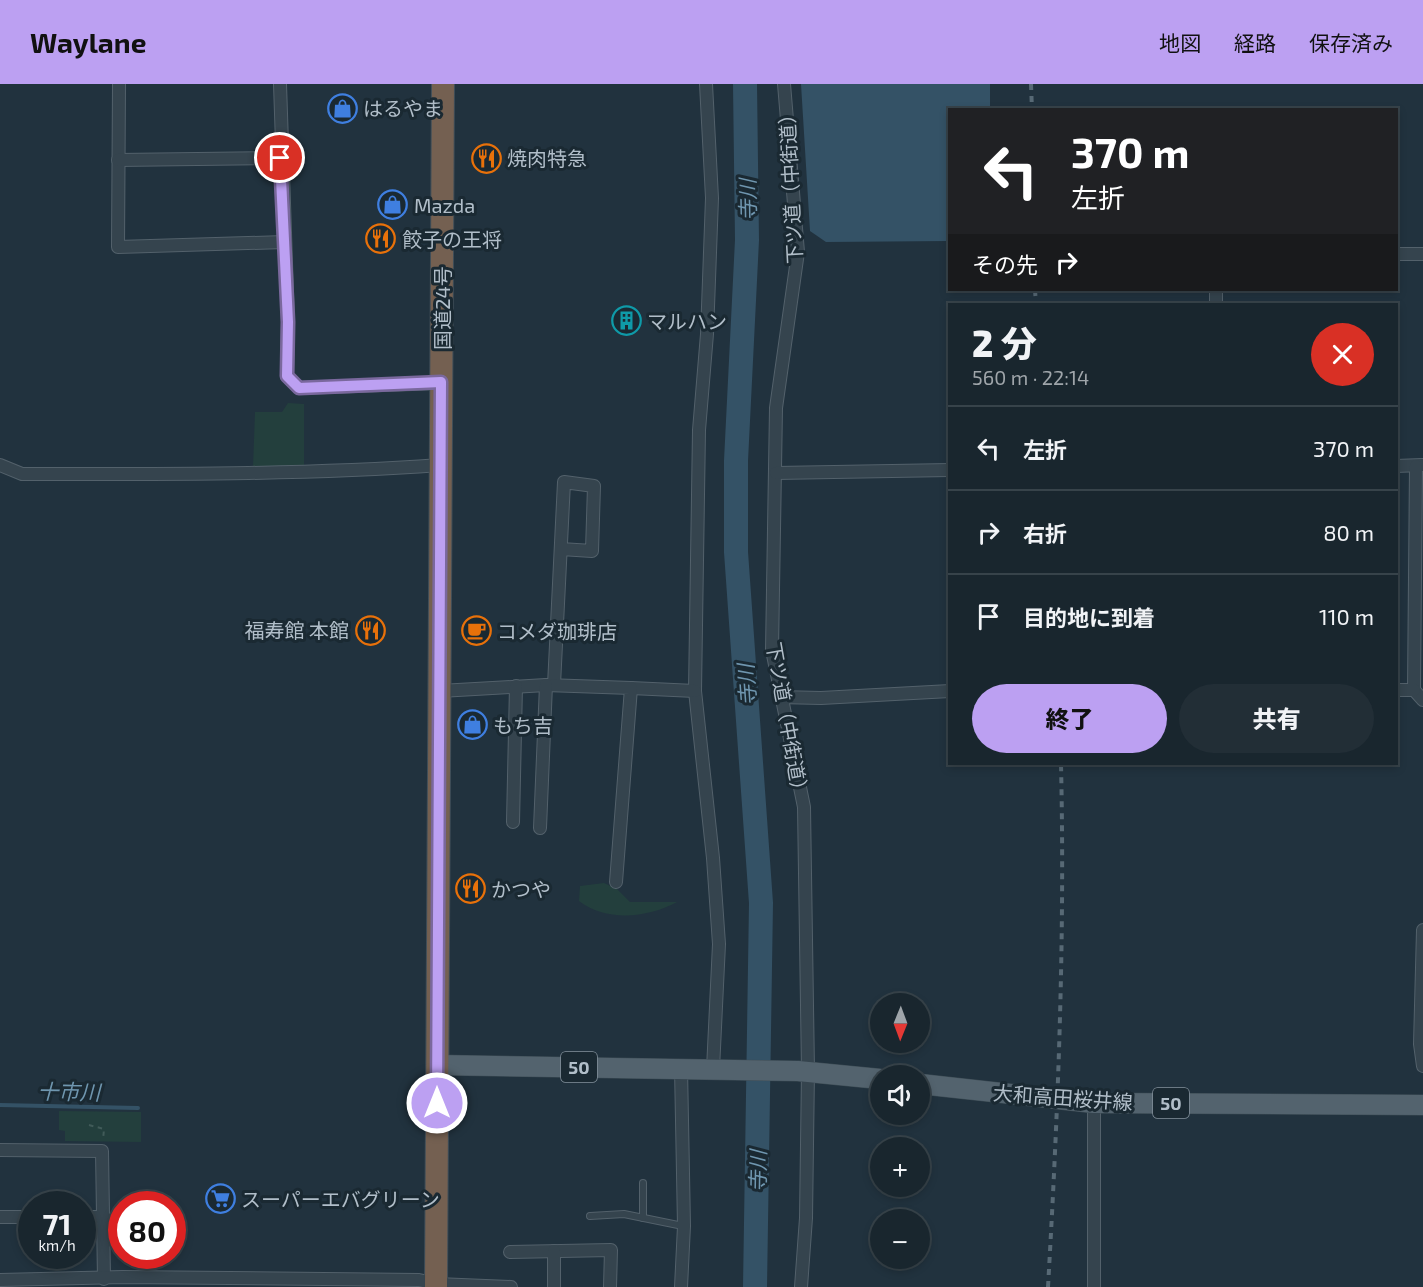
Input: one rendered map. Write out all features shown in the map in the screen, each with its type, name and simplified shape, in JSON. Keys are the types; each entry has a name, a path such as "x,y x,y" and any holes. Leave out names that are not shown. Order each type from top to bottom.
{"highway":[{"name":"国道24号","path":"436,1285 442,84"}],"main road":[{"name":"50","path":"437,1065 803,1071 870,1078"},
{"name":"大和高田桜井線","path":"930,1085 1094,1103 1423,1105"}],"street":[{"path":"119,84 118,247 284,242"},
{"path":"280,84 280,158 288,322 287,376 299,388 441,382"},
{"path":"706,84 712,198 707,334 699,430 694,692 713,858 719,944 717,1069"},
{"name":"下ツ道（中街道）","path":"784,84 798,252 776,408 772,650 779,697 804,807 803,1071 806,1218 801,1287"},
{"path":"118,160 280,158"},
{"path":"1398,254 1423,254"},
{"path":"0,465 22,474 218,475 362,471 440,465"},
{"path":"1398,466 1420,465 1414,690 1423,700"},
{"path":"776,473 948,470"},
{"path":"540,828 564,482 594,486 592,551 561,549"},
{"path":"440,691 550,685 694,692"},
{"path":"513,822 516,686"},
{"path":"616,882 631,688"},
{"path":"1398,690 1414,690"},
{"path":"779,697 821,698 948,691"},
{"path":"1423,930 1420,1044 1423,1066"},
{"path":"681,1068 684,1226 681,1287"},
{"path":"1094,1103 1094,1287"},
{"path":"0,1150 102,1151 104,1279"},
{"path":"0,1216 18,1217"},
{"path":"96,1217 103,1217"},
{"path":"510,1252 611,1250 610,1287"},
{"path":"554,1251 554,1287"},
{"path":"0,1280 419,1280 436,1285 511,1287"}],"lane":[{"path":"642,1218 643,1183"},
{"path":"590,1216 624,1214 684,1226"}],"path":[{"path":"89,1125 104,1129 102,1151"}],"green space":[{"path":"288,403 304,404 304,466 253,467 255,412 282,412"},
{"path":"604,883 617,889 630,902 677,902 653,912 614,915 590,908 579,901 580,886"},
{"path":"59,1111 141,1112 141,1142 65,1141 65,1131 59,1130"}],"water":[{"path":"801,84 990,84 990,108 948,108 948,241 826,242 810,231"}],"waterway":[{"name":"寺川","path":"745,84 747,240 736,461 736,552 761,903 755,1287"},
{"name":"十市川","path":"0,1105 138,1108"}],"railway":[{"path":"1031,84 1032,108"},
{"path":"1035,291 1036,303"},
{"path":"1048,1287 1060,1026 1061,765"}],"place":[{"name":"はるやま","path":"342,108"},
{"name":"焼肉特急","path":"486,158"},
{"name":"Mazda","path":"393,205"},
{"name":"餃子の王将","path":"381,239"},
{"name":"マルハン","path":"626,321"},
{"name":"福寿館 本館","path":"370,630"},
{"name":"コメダ珈琲店","path":"476,631"},
{"name":"もち吉","path":"472,725"},
{"name":"かつや","path":"470,889"},
{"name":"スーパーエバグリーン","path":"220,1199"}],"route":[{"path":"280,158 288,322 287,376 299,388 441,382 437,1103"}]}
